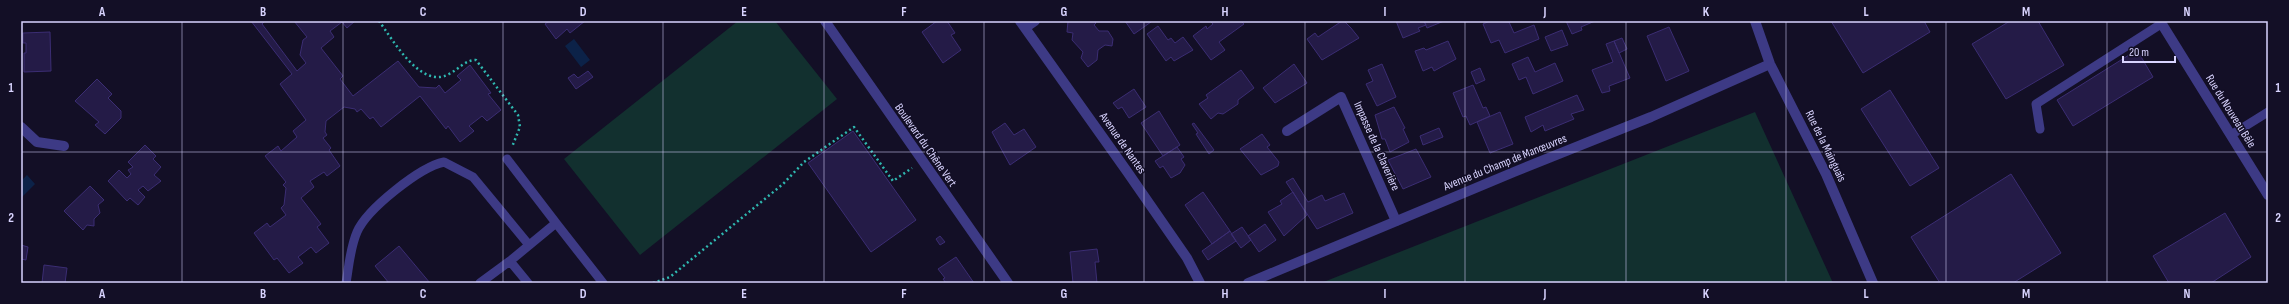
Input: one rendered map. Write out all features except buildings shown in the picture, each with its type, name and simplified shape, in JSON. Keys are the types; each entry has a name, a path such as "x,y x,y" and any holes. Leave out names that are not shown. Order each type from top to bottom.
{"street":[{"name":"Boulevard du Chêne Vert","path":"825,21 922,162 1008,283"},
{"path":"1022,25 1035,21"},
{"name":"Rue de la Mainguais","path":"1756,21 1770,64 1826,174 1873,283"},
{"name":"Rue du Nouveau Bêle","path":"2161,22 2268,195"},
{"name":"Avenue de Nantes","path":"1022,25 1187,258 1200,283"},
{"name":"Avenue du Champ de Manœuvres","path":"1248,283 1651,117 1770,64"},
{"name":"Impasse de la Claverière","path":"1287,131 1341,97 1396,221"},
{"path":"21,127 37,142 64,146"}],"lane":[{"path":"2040,129 2036,104 2161,22"},
{"path":"2231,135 2268,112"},
{"path":"507,158 603,283"},
{"path":"346,283 350,255 357,231 365,218 419,173 432,165 444,162 473,177 529,245"},
{"path":"480,283 510,261 556,223"},
{"path":"510,261 528,283"}],"path":[{"path":"379,21 417,69 428,76 440,78 471,60 476,60 482,66 518,115 520,127 517,138 507,158"},
{"path":"653,283 670,277 783,184 804,162 854,127 893,181 922,162"}],"green space":[{"path":"738,21 775,21 837,99 640,255 564,159"},
{"path":"1755,112 1833,283 1321,283"}],"water":[{"path":"574,39 590,60 581,67 565,46"},
{"path":"27,175 35,184 21,198 21,181"}]}
